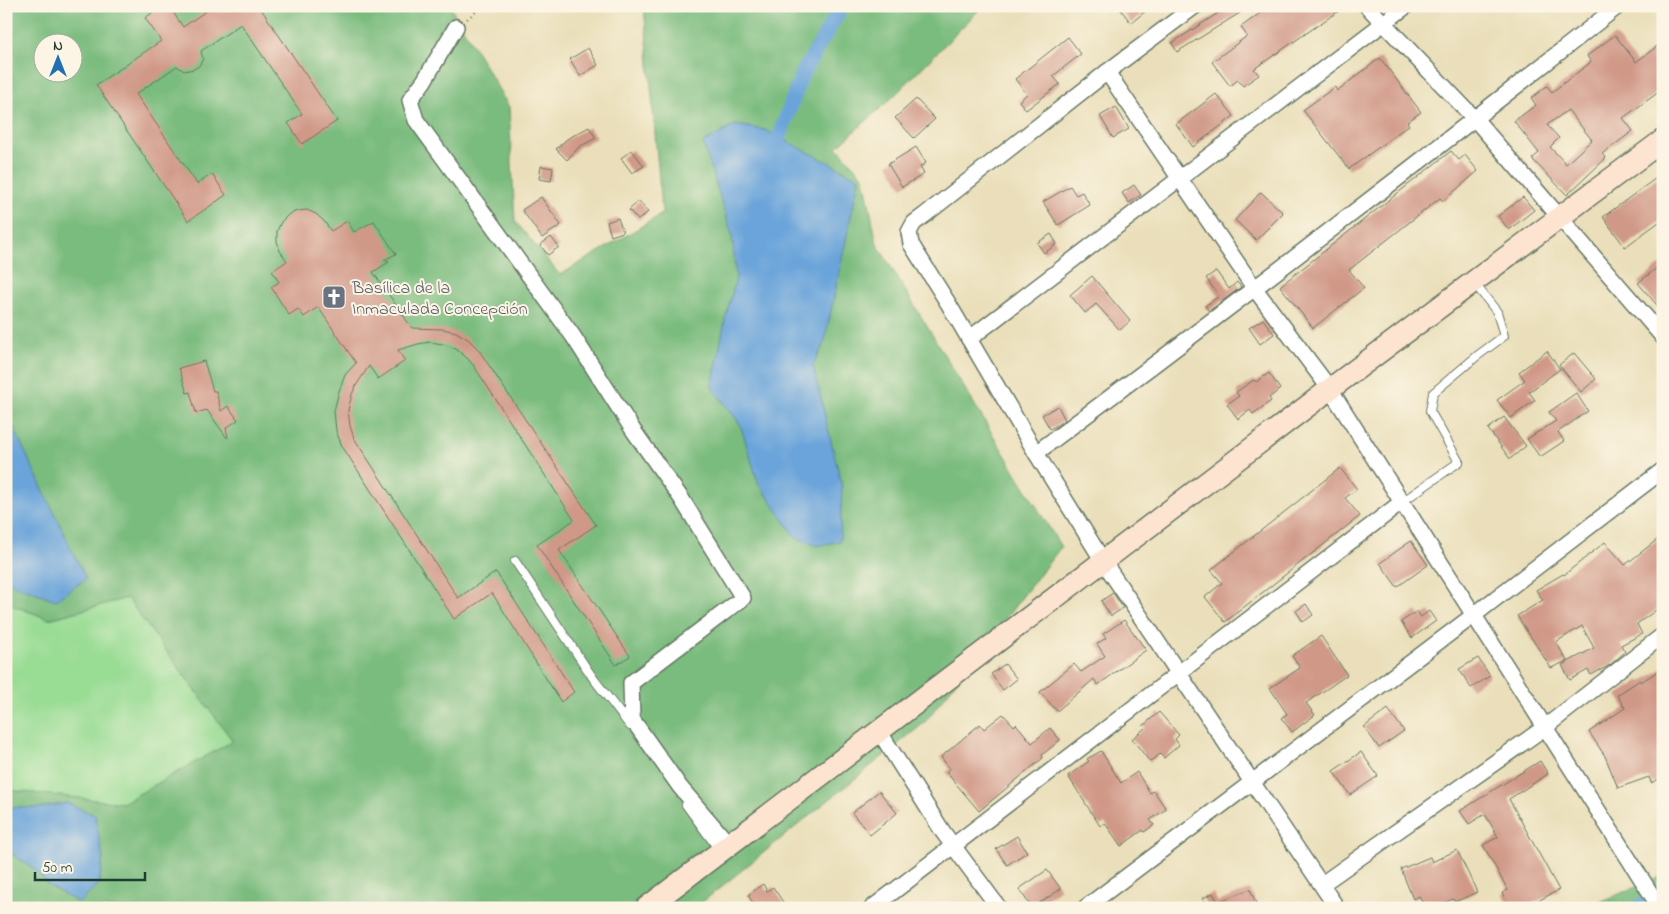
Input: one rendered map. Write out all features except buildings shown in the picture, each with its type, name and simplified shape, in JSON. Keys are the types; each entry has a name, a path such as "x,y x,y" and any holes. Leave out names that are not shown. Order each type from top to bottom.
{"street":[{"path":"1195,6 1107,72 926,214 908,232 910,244 948,302 1036,453 1103,561 1337,908"},
{"path":"1367,6 1475,119 1663,337"},
{"path":"969,339 1406,6"},
{"path":"1036,453 1255,289 1618,6"},
{"path":"456,28 424,81 410,100 416,120 573,336 681,498 743,598 631,683 632,719 680,787 727,842 801,784 935,689"},
{"path":"1107,72 1255,289 1330,389 1660,908"},
{"path":"646,908 1330,389 1663,140"},
{"path":"1085,908 1663,470"},
{"path":"872,908 1402,502"},
{"path":"1322,884 1544,728 1663,635"},
{"path":"879,732 953,846 999,908"}],"lane":[{"path":"1402,502 1459,462 1430,411 1433,393 1504,336 1497,312 1473,283"},
{"path":"515,561 593,678 720,852"}],"path":[{"path":"456,28 483,6"}],"green space":[{"path":"6,6 450,6 509,107 515,221 560,275 662,214 644,6 983,6 894,96 837,147 864,178 877,244 1061,547 924,723 695,908 11,908 6,902 6,790 123,803 233,741 127,598 49,619 6,603"},
{"path":"127,598 233,741 123,803 6,790 6,603 49,619"},
{"path":"1663,876 1663,908 1585,908"}],"water":[{"path":"735,125 765,130 859,178 824,344 813,365 842,487 840,541 817,546 795,537 758,482 740,424 712,387 725,320 736,278 732,235 703,143"},
{"path":"6,412 86,579 56,600 6,582"},
{"path":"67,803 95,815 103,858 99,884 79,903 49,886 34,869 6,850 6,807 39,808"}],"waterway":[{"path":"779,137 802,74 842,6"},
{"path":"1635,908 1663,898"}],"place":[{"name":"Basílica de la Inmaculada Concepción","path":"334,297"}]}
